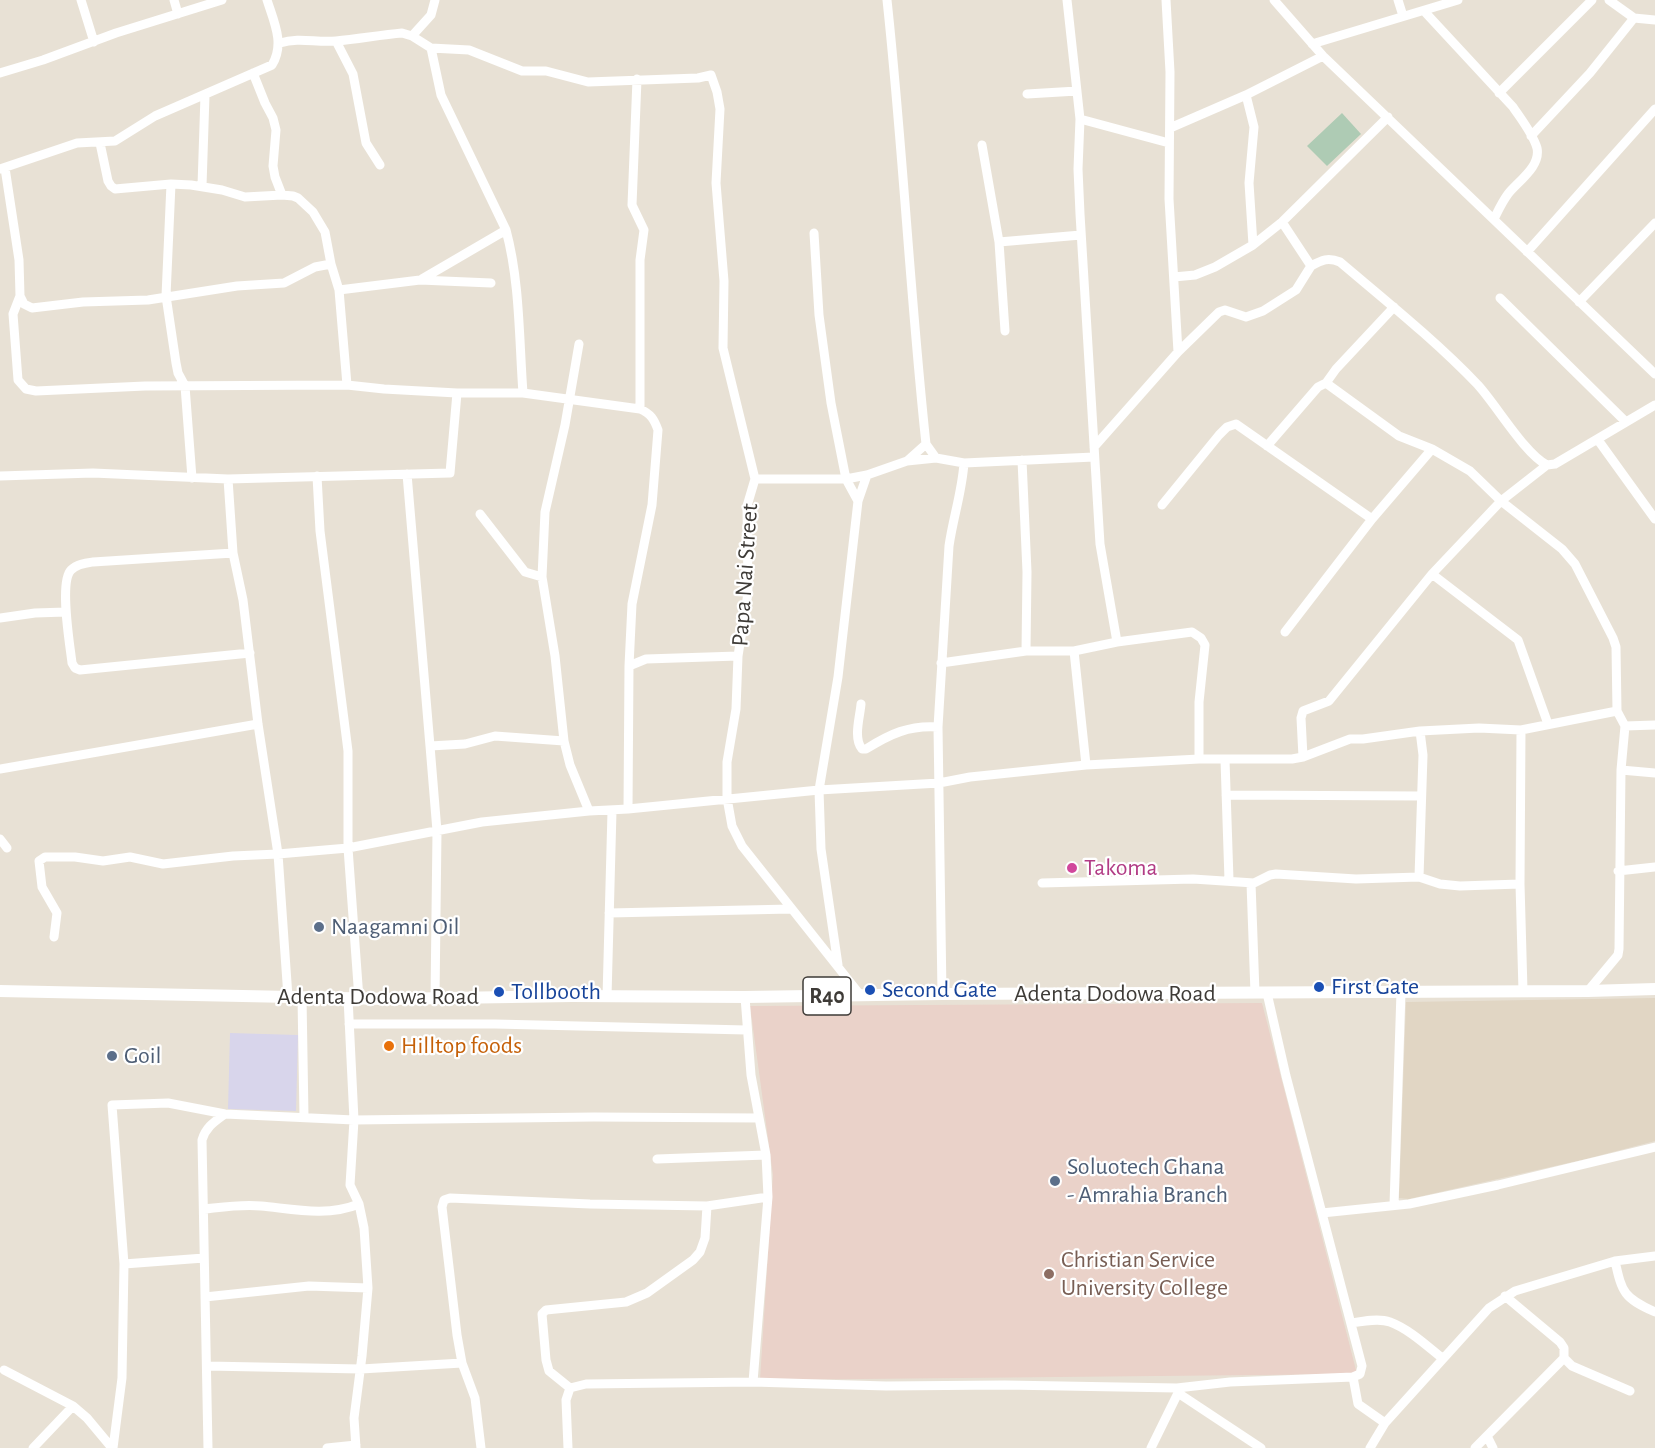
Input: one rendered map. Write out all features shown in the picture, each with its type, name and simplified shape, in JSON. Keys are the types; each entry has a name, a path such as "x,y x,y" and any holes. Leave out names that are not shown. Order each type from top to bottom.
{"main road":[{"name":"Adenta Dodowa Road","path":"0,991 435,998 1655,989"}],"street":[{"path":"81,0 94,42"},
{"path":"174,0 178,14"},
{"path":"0,73 222,0"},
{"path":"267,0 280,43 278,56 272,65 155,116 115,141 77,143 2,169 19,260 20,296 13,321 18,380 26,389 36,391 185,386 348,385 457,393 523,393 640,409 651,416 658,430 652,505 632,604 628,809"},
{"path":"412,36 431,15 435,0"},
{"path":"887,0 926,444 936,458"},
{"path":"1066,0 1080,119 1078,169 1081,235 1100,544 1117,642"},
{"path":"1166,0 1170,128 1169,199 1178,352"},
{"path":"1274,0 1323,56 1655,375"},
{"path":"1398,0 1403,16"},
{"path":"1312,44 1458,0"},
{"path":"1499,93 1592,0"},
{"path":"1609,0 1634,18 1655,20"},
{"path":"1424,11 1513,108 1537,149 1537,158 1527,175 1508,194 1494,219"},
{"path":"1531,136 1590,73 1634,18"},
{"path":"280,43 303,39 321,42 336,41 402,33 412,36 431,48 469,50 522,71 546,71 588,82 637,79 632,205 644,230 640,260 640,409"},
{"path":"336,41 353,74 366,143 380,165"},
{"path":"431,48 441,95 506,230 514,265 523,393"},
{"path":"1170,128 1246,95 1323,56"},
{"path":"253,73 276,130 273,166 282,195"},
{"name":"Papa Nai Street","path":"637,79 698,78 711,75 720,109 717,149 717,210 724,281 723,348 755,479 747,506 749,574 738,656 736,709 729,747 727,798 732,826 742,846 861,996"},
{"path":"1027,94 1077,91"},
{"path":"202,186 205,95"},
{"path":"1246,95 1254,127 1249,183 1253,245"},
{"path":"1527,252 1655,109"},
{"path":"1173,277 1195,275 1215,267 1253,245 1282,222 1388,117"},
{"path":"1080,119 1169,143"},
{"path":"100,143 108,181 115,189 171,184 202,186 245,197 282,195 298,198 319,221 325,232 339,290 348,385"},
{"path":"982,145 999,242 1005,331"},
{"path":"171,184 166,296 178,373 185,386 192,478"},
{"path":"1282,222 1311,266"},
{"path":"1579,302 1655,223"},
{"path":"420,280 506,230"},
{"path":"814,233 819,315 831,403 846,479 858,501"},
{"path":"999,242 1081,235"},
{"path":"755,479 846,479 867,475 908,461 936,458 964,463 1022,460 1094,452 1178,352 1219,312 1225,310 1249,317 1273,306 1298,288 1311,266 1332,259 1340,262 1394,307 1478,386 1534,455 1547,465"},
{"path":"20,296 24,304 32,308 83,302 148,300 237,286 284,283 315,267 331,264"},
{"path":"339,290 420,280 491,283"},
{"path":"1500,298 1626,423"},
{"path":"1267,446 1318,387 1326,383 1336,369 1394,307"},
{"path":"579,344 545,512 542,577 555,656 564,741 570,765 589,811"},
{"path":"1326,383 1399,436 1432,448 1470,471 1501,501 1550,539 1575,564 1616,647 1617,711 1625,726 1621,770 1618,871 1620,942 1618,955 1588,991"},
{"path":"0,477 93,473 228,479 450,473 457,393"},
{"path":"1303,757 1301,718 1303,711 1329,701 1432,574 1501,501 1547,465 1555,464 1655,405"},
{"path":"1162,505 1219,435 1236,424 1372,519"},
{"path":"1598,440 1655,519"},
{"path":"908,461 926,444"},
{"path":"1286,632 1372,519 1432,448"},
{"path":"1022,460 1027,572 1026,651"},
{"path":"942,994 938,727 949,546 961,490 964,463"},
{"path":"407,474 437,831 435,998"},
{"path":"838,967 821,849 819,790 838,677 858,501 867,475"},
{"path":"317,476 320,531 348,751 348,848 353,998 349,1024 354,1120 350,1185 359,1204 364,1228 368,1287 354,1418 356,1447 327,1448"},
{"path":"228,479 233,553 243,600 258,724 278,855 288,997"},
{"path":"480,514 525,572 542,577"},
{"path":"233,553 80,564 66,577 66,612 72,663 80,670 250,653"},
{"path":"1432,574 1518,640 1548,724"},
{"path":"0,618 35,613 66,612"},
{"path":"941,663 1026,651 1074,651 1117,642 1192,632 1205,645 1199,702 1199,759"},
{"path":"630,649 646,659"},
{"path":"1074,651 1086,765"},
{"path":"629,666 646,659 738,656"},
{"path":"861,704 858,739 862,748 866,749 893,732 923,726 938,727"},
{"path":"54,937 57,913 41,883 39,861 45,857 75,857 103,861 136,858 162,864 233,856 278,855 348,848 482,822 589,811 612,811 819,790 939,783 970,777 1086,765 1199,759 1303,757 1350,739 1363,740 1420,731 1479,728 1521,730 1617,711"},
{"path":"0,770 258,724"},
{"path":"1625,726 1655,725"},
{"path":"1521,730 1520,884 1523,991"},
{"path":"1419,877 1423,755 1420,731"},
{"path":"430,746 465,744 495,736 564,741"},
{"path":"1225,760 1229,880"},
{"path":"1621,770 1655,773"},
{"path":"1226,795 1421,796"},
{"path":"607,997 612,811"},
{"path":"0,839 7,848"},
{"path":"1618,871 1655,867"},
{"path":"1042,883 1229,880 1251,883 1276,874 1356,879 1419,877 1440,884 1460,886 1520,884"},
{"path":"570,1389 586,1384 753,1382 1177,1390 1230,1382 1353,1377 1360,1374 1362,1366 1352,1323 1334,1264 1286,1076 1261,993 1251,883"},
{"path":"609,913 791,909"},
{"path":"1394,1205 1401,992"},
{"path":"302,997 304,1117"},
{"path":"745,997 751,1075 766,1155 768,1197 753,1382"},
{"path":"349,1024 495,1024 746,1030"},
{"path":"113,1448 118,1427 122,1378 124,1264 112,1105 168,1103 225,1114 354,1120 594,1117 759,1118"},
{"path":"208,1448 202,1140 204,1131 225,1114"},
{"path":"1322,1213 1409,1204 1655,1147"},
{"path":"657,1160 766,1155"},
{"path":"481,1448 475,1398 462,1363 457,1335 443,1218 444,1200 450,1198 707,1206 768,1197"},
{"path":"204,1209 259,1205 326,1211 347,1209 359,1204"},
{"path":"570,1389 549,1371 542,1314 546,1310 626,1302 647,1293 693,1260 700,1252 705,1238 707,1206"},
{"path":"1370,1448 1385,1423 1442,1358 1489,1308 1505,1296 1615,1261 1655,1256"},
{"path":"124,1264 204,1258"},
{"path":"1615,1261 1624,1292 1633,1301 1655,1312"},
{"path":"205,1297 309,1286 368,1287"},
{"path":"1475,1448 1563,1358 1564,1348 1560,1342 1505,1296"},
{"path":"1352,1323 1389,1322 1442,1358"},
{"path":"1563,1358 1572,1366 1630,1391"},
{"path":"207,1366 361,1369 462,1363"},
{"path":"4,1370 73,1406 87,1418 113,1448"},
{"path":"1353,1377 1355,1398 1358,1404 1385,1423"},
{"path":"568,1448 566,1400 570,1389"},
{"path":"1151,1448 1177,1390"},
{"path":"1177,1390 1261,1448"},
{"path":"33,1448 73,1406"},
{"path":"1487,1436 1494,1448"}],"shaded area":[{"path":"1655,998 1655,1141 1409,1199 1399,1198 1406,1002"},
{"name":"Christian Service University College","path":"1262,1003 1357,1374 760,1380 773,1175 750,1006"},
{"path":"230,1033 298,1035 296,1111 228,1109"}],"green space":[{"path":"1342,113 1361,134 1327,166 1307,146"}],"place":[{"name":"Takoma","path":"1072,868"},
{"name":"Naagamni Oil","path":"319,927"},
{"name":"First Gate","path":"1319,987"},
{"name":"Second Gate","path":"870,990"},
{"name":"Tollbooth","path":"499,992"},
{"name":"Hilltop foods","path":"389,1046"},
{"name":"Goil","path":"112,1056"},
{"name":"Soluotech Ghana - Amrahia Branch","path":"1055,1181"},
{"name":"Christian Service University College","path":"1049,1274"}]}
